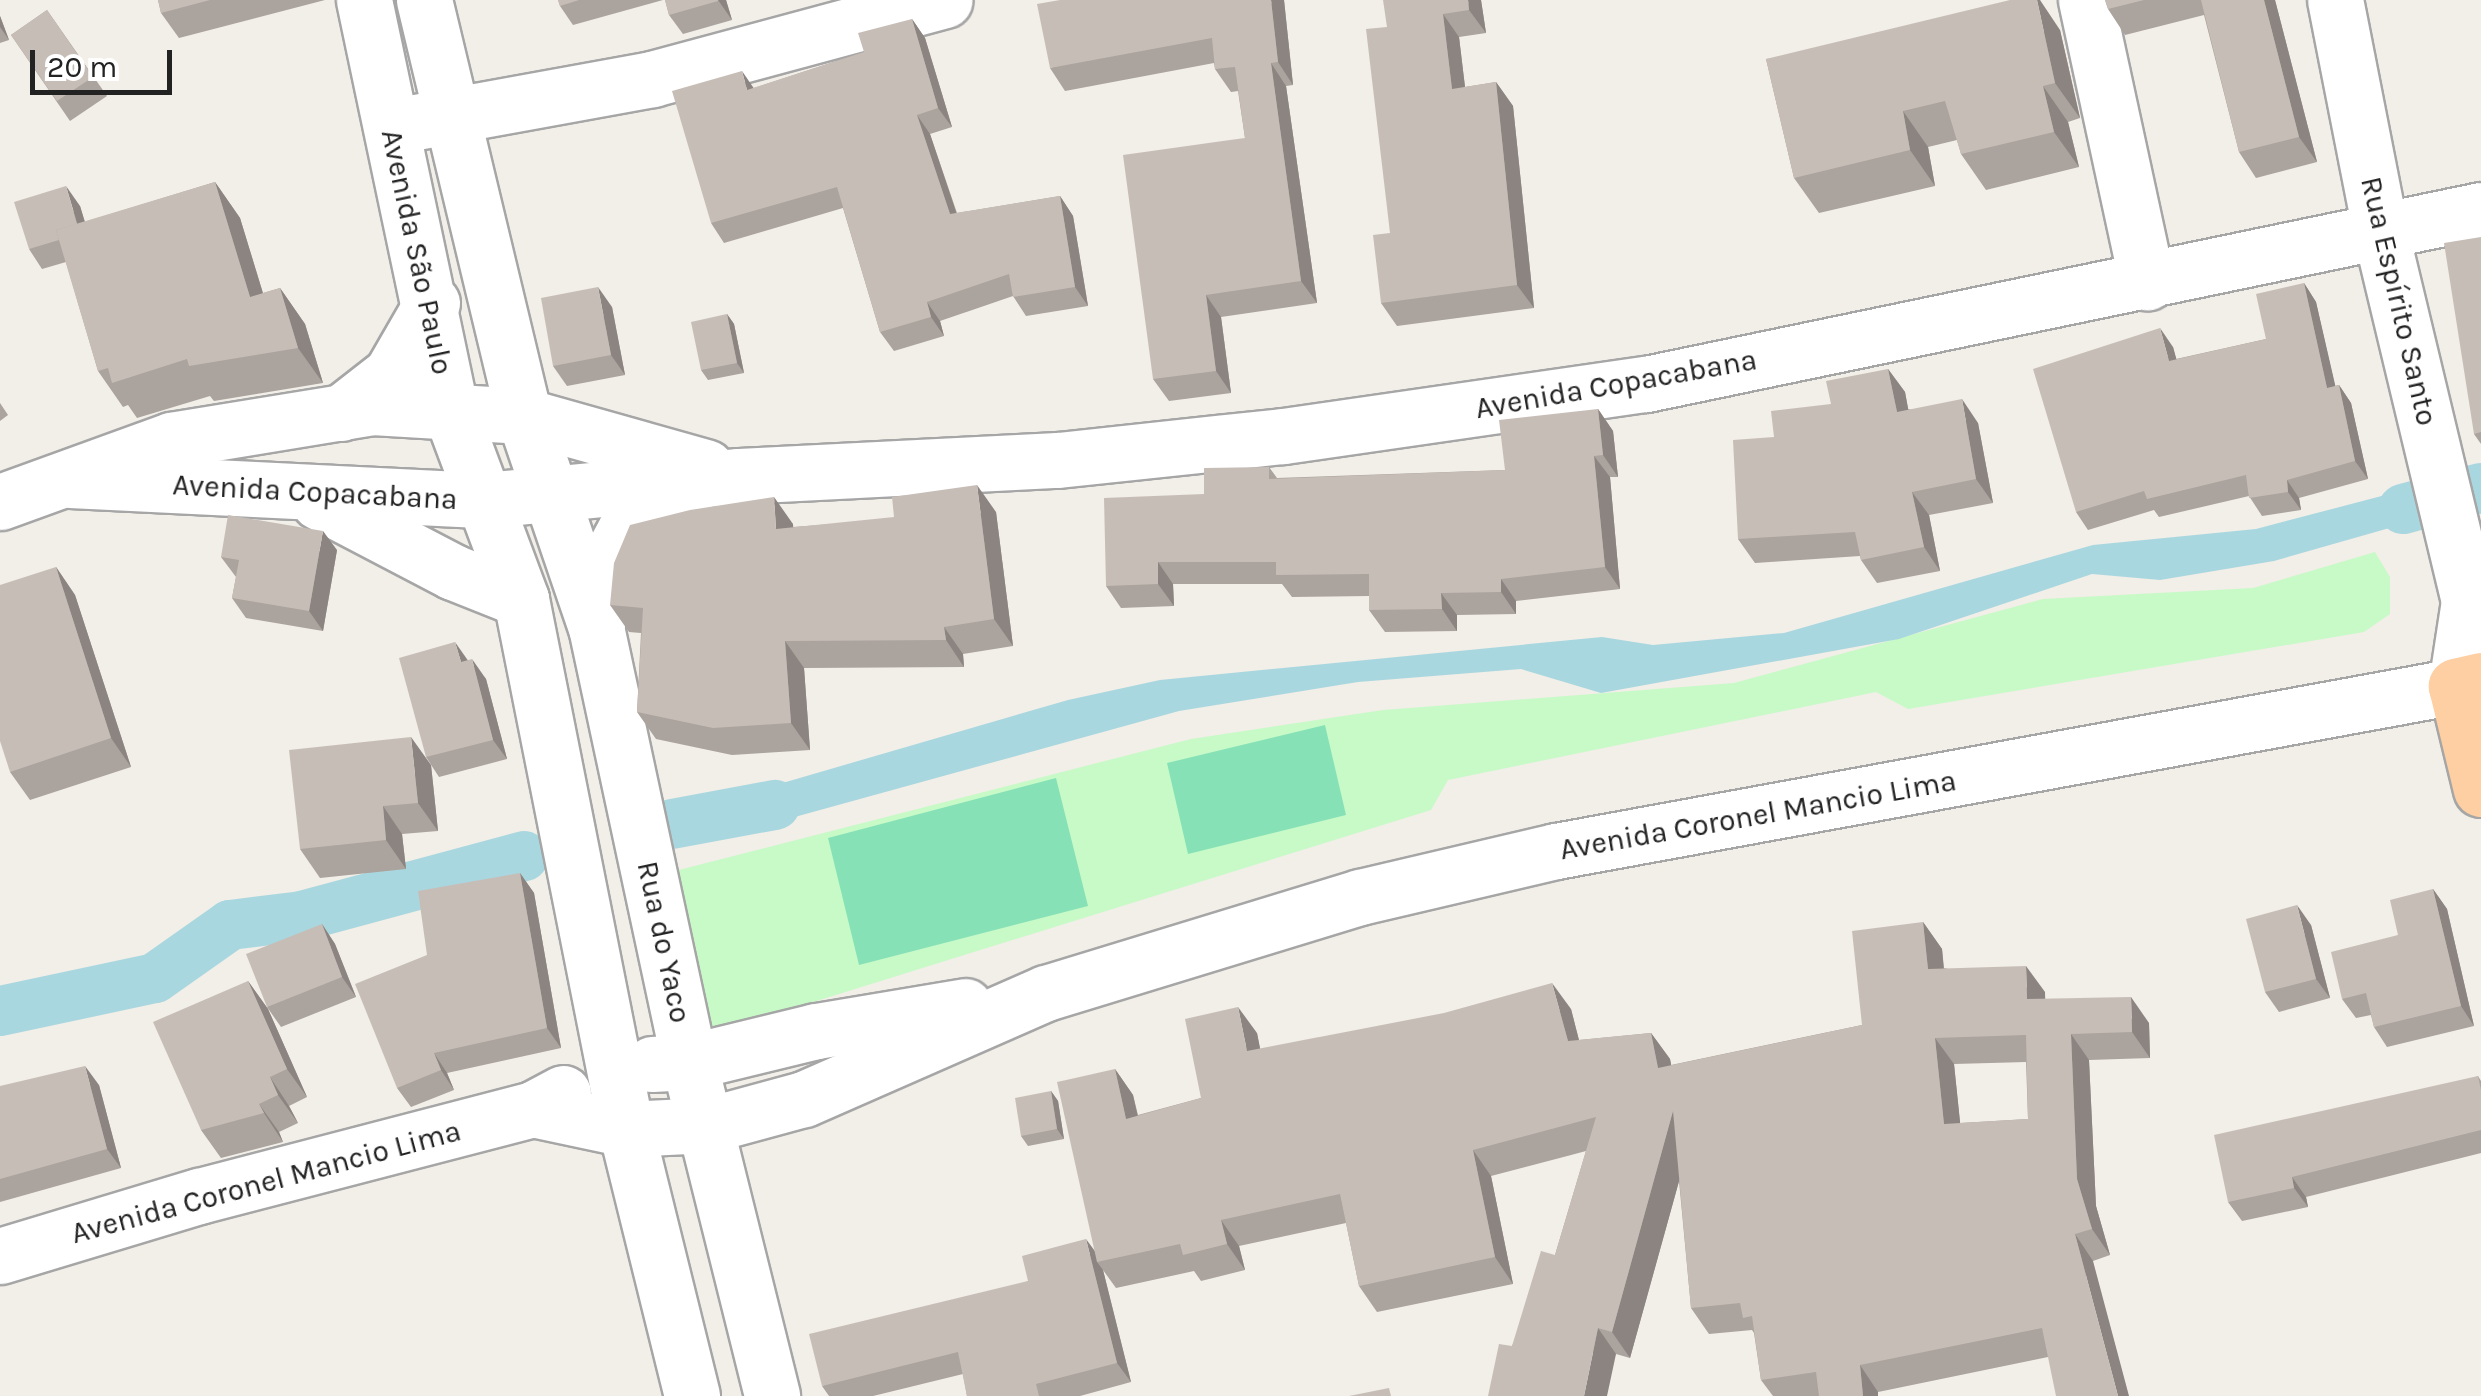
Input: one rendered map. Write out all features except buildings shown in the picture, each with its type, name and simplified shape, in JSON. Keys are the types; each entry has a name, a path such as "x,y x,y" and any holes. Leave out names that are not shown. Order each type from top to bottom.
{"main road":[{"name":"Rua Espírito Santo","path":"2468,683 2481,789"}],"street":[{"name":"Avenida São Paulo","path":"364,0 389,127 432,303 450,409 485,500"},
{"name":"Avenida São Paulo","path":"424,0 524,416 546,492"},
{"path":"389,127 652,79 945,0"},
{"path":"2086,0 2146,282"},
{"name":"Rua Espírito Santo","path":"2335,0 2382,234 2475,608 2468,683"},
{"name":"Avenida Copacabana","path":"70,480 308,496 485,500 722,478 1058,460 1283,436 1646,384 2382,234 2481,210"},
{"path":"341,413 391,374 432,303"},
{"name":"Avenida Copacabana","path":"0,502 70,480 172,440 341,413 450,409 524,416 722,478"},
{"path":"596,627 604,569 628,524 722,478"},
{"name":"Rua do Yaco","path":"546,492 596,627 689,1062 708,1125 772,1396"},
{"path":"308,496 453,572 521,600"},
{"path":"485,500 521,600 626,1129 692,1396"},
{"name":"Avenida Coronel Mancio Lima","path":"533,1109 626,1129 708,1125 804,1099 1046,993 1360,897 1556,852 2468,683"},
{"name":"Avenida Coronel Mancio Lima","path":"0,1256 199,1196 533,1109 614,1066 689,1062 816,1030 1046,993"}],"green space":[{"path":"2375,552 2390,577 2390,614 2364,632 1908,709 1876,692 1448,780 1431,810 707,1035 663,874 1191,739 1383,710 1734,683 2043,599 2253,588"},
{"path":"1325,725 1346,815 1188,854 1167,763"},
{"path":"1056,778 1088,906 859,965 828,838"}],"water":[{"path":"2412,488 2421,519 2274,561 2160,580 2092,574 1899,639 1601,693 1521,669 1358,682 1179,711 715,839 710,821 710,804 1068,700 1160,680 1602,637 1653,645 1784,633 2093,545 2256,529"}],"waterway":[{"path":"2403,509 2481,488"},
{"path":"672,824 775,805"},
{"path":"0,1011 155,978 230,925 302,916 524,856"}]}
